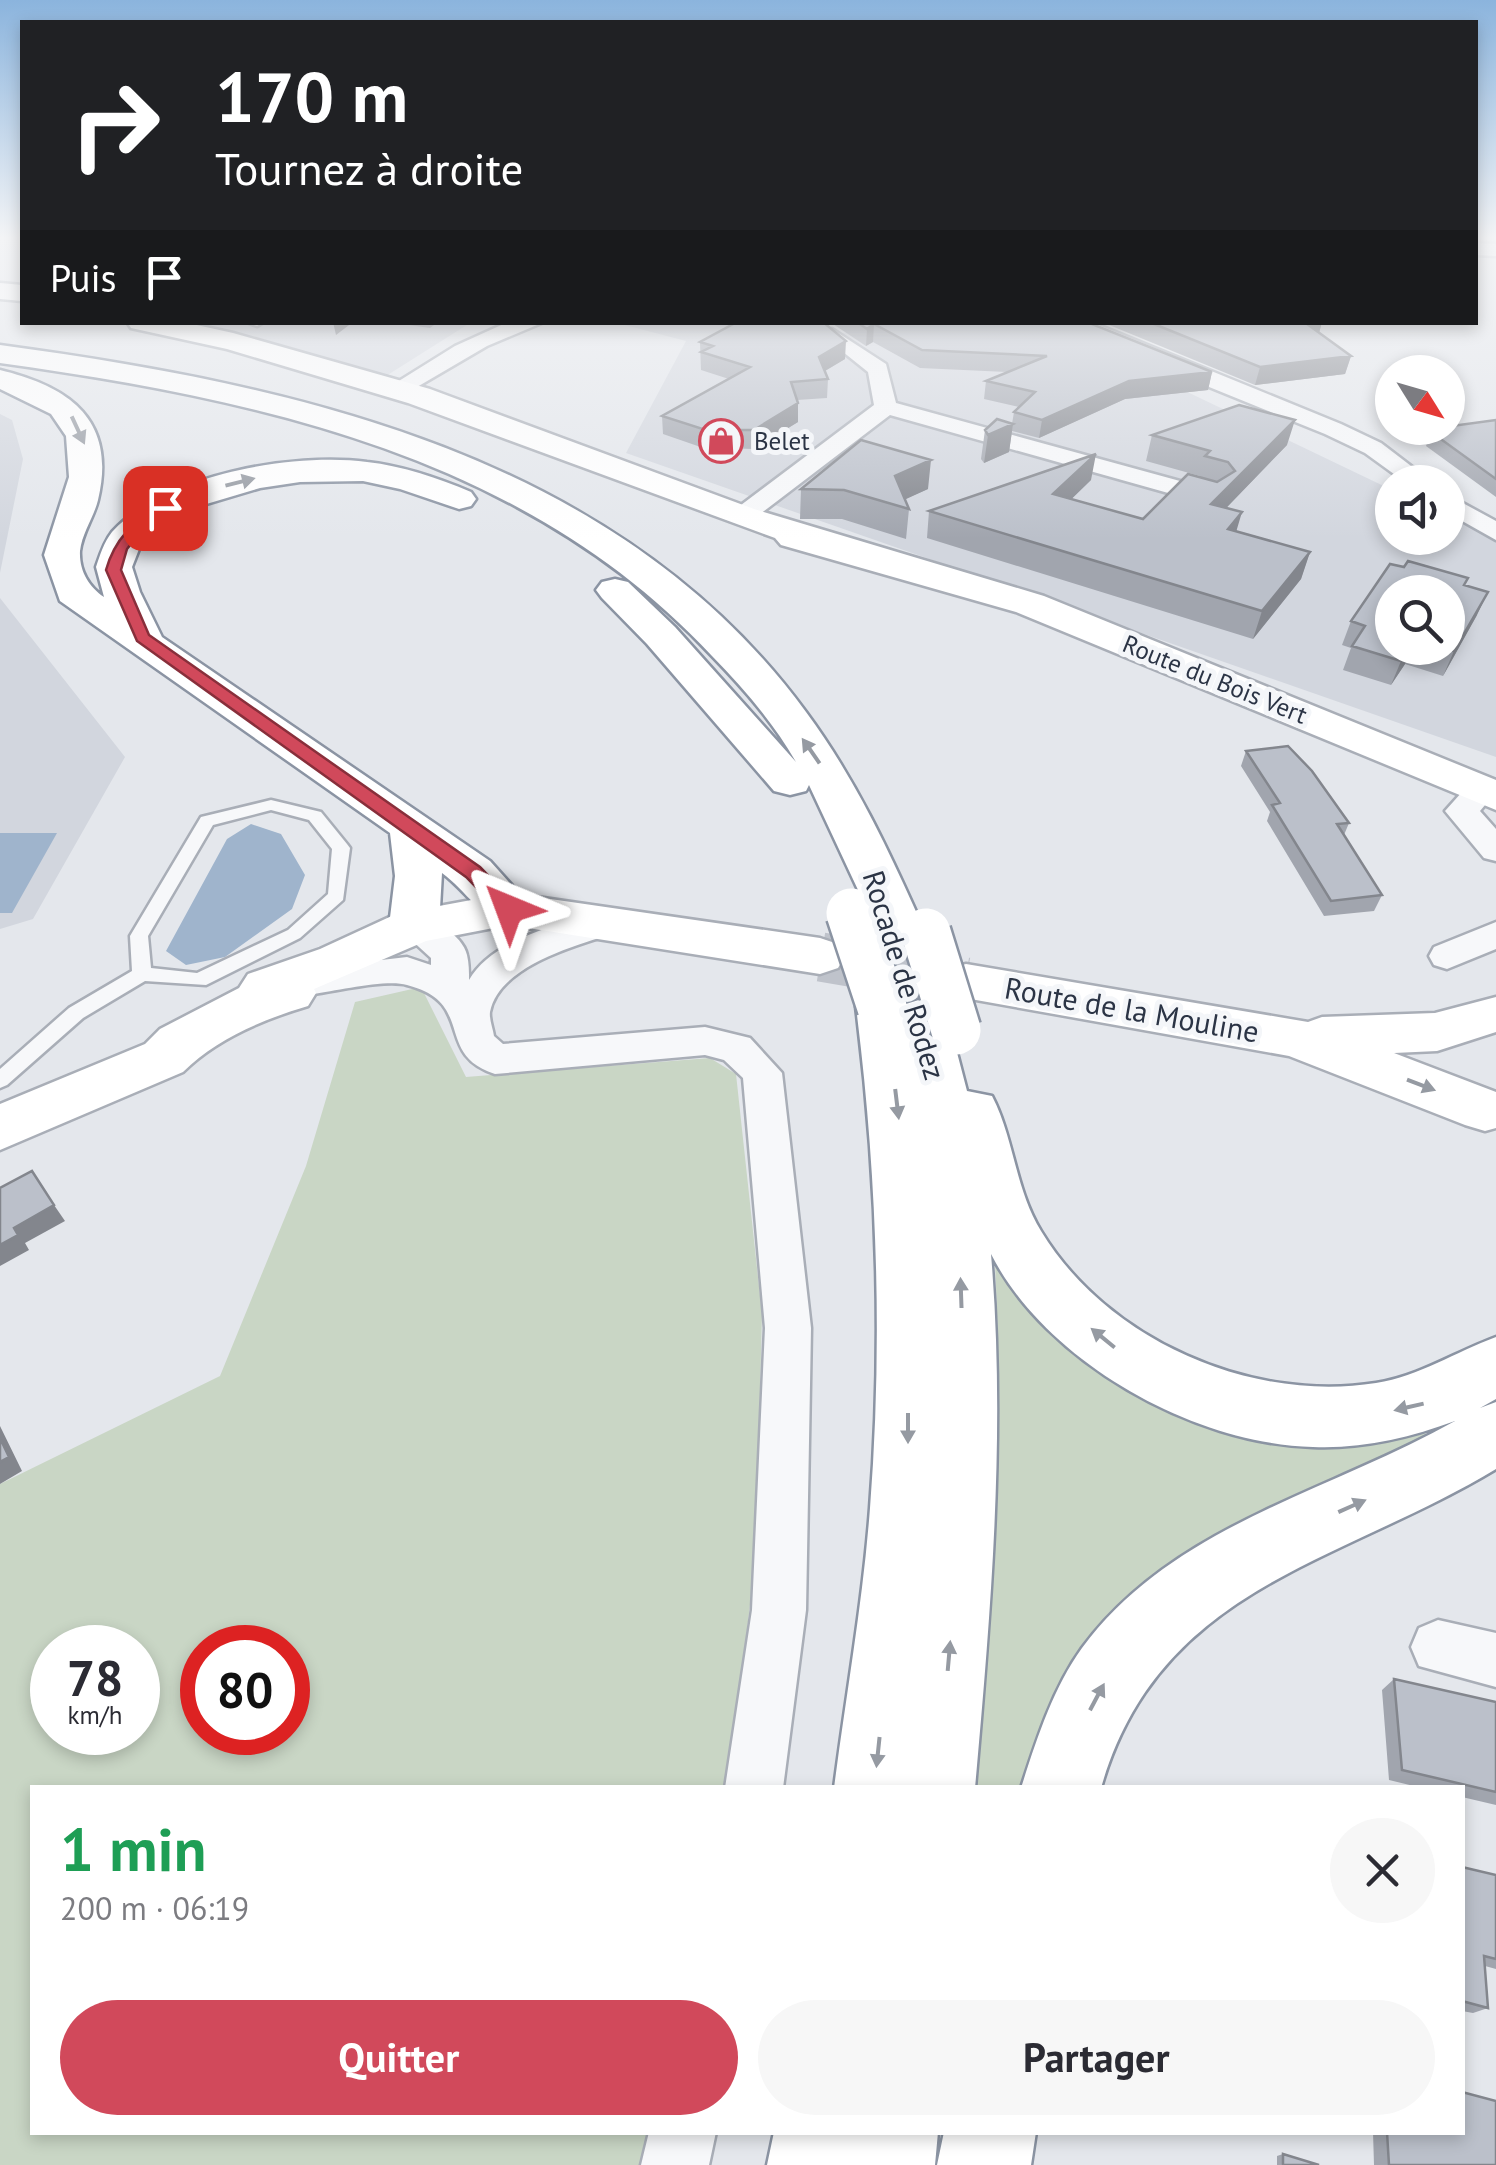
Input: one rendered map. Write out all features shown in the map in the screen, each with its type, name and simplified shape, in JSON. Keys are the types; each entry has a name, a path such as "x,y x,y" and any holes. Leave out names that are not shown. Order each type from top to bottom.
{"main road":[{"path":"210,337 397,388 742,516"},
{"name":"Rocade de Rodez","path":"0,354 94,365 261,396 358,424 536,500 630,558 698,616 771,694 821,766 860,836 906,888 891,924"},
{"name":"Rocade de Rodez","path":"0,371 153,389 292,422 399,456 526,516 628,587 683,636 741,706 818,832 891,924 932,1009 954,1187 963,1391 959,1538 935,1785"},
{"path":"0,380 38,391 65,408 76,423 89,456 80,501 62,556 73,593 473,872 509,909"},
{"path":"142,638 113,570 119,548 136,528 165,508 251,479 310,470 362,471 453,496 552,545 602,578 649,620 698,674 747,738 790,781"},
{"name":"Route du Bois Vert","path":"742,516 807,541 833,545 1030,604 1489,792"},
{"path":"412,828 418,876 414,926"},
{"path":"2,1108 84,1090 164,1058 179,1043 257,1002 280,998 414,926 509,909 820,956"},
{"path":"891,924 932,1009 1015,1241 1059,1300 1121,1352 1169,1380 1223,1401 1286,1415 1360,1416 1422,1405 1463,1387 1496,1366"},
{"name":"Rocade de Rodez","path":"874,1785 908,1473 909,1229 897,1099 932,1009"},
{"name":"Route de la Mouline","path":"932,1009 1297,1038 1437,1032 1493,1013"},
{"path":"1491,1116 1470,1073 1468,1057 1473,1035 1493,1013"},
{"name":"Route de la Mouline","path":"1297,1038 1491,1116"},
{"path":"1062,1785 1076,1742 1110,1674 1154,1622 1185,1596 1259,1548 1400,1484 1496,1433"},
{"path":"814,2165 819,2135"},
{"path":"888,2165 892,2135"},
{"path":"984,2165 989,2135"}],"street":[{"path":"397,388 490,337"},
{"path":"832,337 878,369 886,406"},
{"path":"1103,337 1334,429 1396,465"},
{"path":"886,406 1212,497"},
{"path":"742,516 886,406"},
{"path":"1465,512 1491,526"},
{"path":"1489,792 1462,811 1496,850"},
{"path":"461,1001 540,943 606,923"},
{"path":"414,926 449,953 475,1042 495,1059 705,1041 736,1048 762,1073 788,1328 780,1610 754,1785"},
{"path":"1448,956 1496,934"},
{"path":"325,971 407,970 461,1001"},
{"path":"1438,1646 1496,1660"},
{"path":"675,2165 682,2135"}],"lane":[{"path":"2,1108 76,1013 142,974 199,980 294,934 337,896 341,848 315,816 270,805 206,821 139,936 142,974"}],"shaded area":[{"path":"232,337 448,337 386,376"},
{"path":"671,337 1032,337 1085,343 1375,482 1375,555 1465,555 1465,525 1496,540 1496,757 626,453 686,341"},
{"path":"0,414 12,420 23,459 0,573"},
{"path":"0,598 125,757 33,919 0,929"}],"green space":[{"path":"421,987 466,1077 710,1058 736,1074 762,1314 756,1555 728,1785 30,1785 30,2135 652,2135 644,2165 0,2165 0,1484 220,1376 306,1166 355,1002"},
{"path":"995,1264 1004,1268 1063,1330 1424,1431 1429,1439 1337,1487 1036,1785 976,1785 995,1526"}],"water":[{"path":"251,824 281,834 305,875 292,909 225,957 186,965 166,951 227,839"},
{"path":"0,833 57,833 12,913 0,913"}],"building":[{"path":"709,337 841,337 846,341 819,357 828,379 791,382 798,403 754,430 715,433 662,416 750,367 701,352 713,346 700,342"},
{"path":"898,337 1125,337 1212,372 1129,381 1042,420 1014,412 1035,392 986,381 1047,356 922,350"},
{"path":"1186,337 1325,337 1351,356 1260,367"},
{"path":"1239,405 1295,420 1211,504 1242,512 1228,529 1310,552 1262,611 929,511 1096,454 1053,494 1143,519 1188,474 1217,482 1235,471 1228,462 1205,456 1210,451 1152,435"},
{"path":"997,419 1013,424 988,435 985,430"},
{"path":"1496,420 1496,479 1449,445 1465,445 1465,424"},
{"path":"861,440 931,460 895,476 909,509 844,490 801,489"},
{"path":"1408,561 1457,575 1382,575 1390,564 1404,567"},
{"path":"1465,585 1488,592 1465,632"},
{"path":"1375,586 1375,653 1352,646 1365,626 1351,621"},
{"path":"1288,746 1312,771 1349,823 1337,824 1382,895 1331,901 1272,805 1280,803 1246,751"},
{"path":"32,1171 54,1205 14,1228 18,1235 0,1245 0,1188"},
{"path":"0,1438 9,1457 0,1462"},
{"path":"1394,1679 1496,1702 1496,1792 1402,1770"},
{"path":"1465,1868 1496,1875 1496,1959 1484,1956 1488,2008 1465,2002"},
{"path":"1465,2093 1496,2101 1496,2165 1389,2165 1387,2135 1465,2135"},
{"path":"1283,2154 1319,2165 1283,2165"}],"tunnel":[{"path":"821,957 966,982"}],"place":[{"name":"Belet","path":"721,441"}],"route":[{"path":"165,508 136,528 119,548 113,570 142,638 473,872 509,909"}]}
